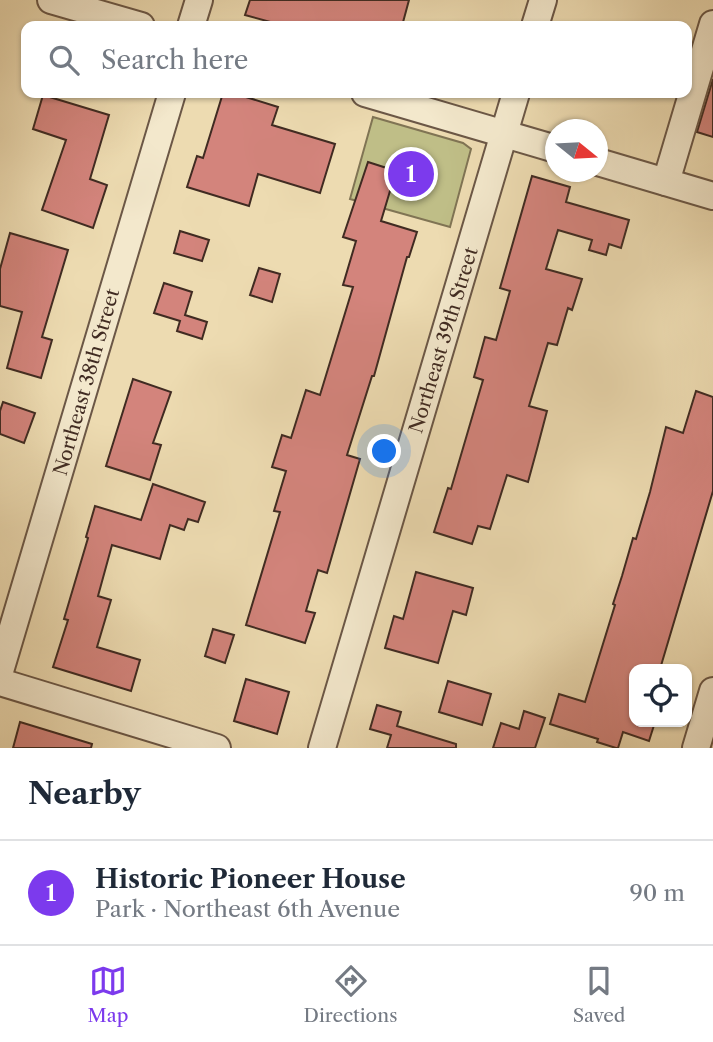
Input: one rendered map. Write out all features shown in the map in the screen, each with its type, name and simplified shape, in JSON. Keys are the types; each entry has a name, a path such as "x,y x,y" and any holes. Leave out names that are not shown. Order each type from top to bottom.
{"street":[{"path":"51,0 124,21"},
{"path":"192,21 198,0"},
{"path":"537,21 543,0"},
{"path":"692,95 713,24"},
{"name":"Northeast 38th Street","path":"0,671 171,98"},
{"path":"382,98 545,146"},
{"name":"Northeast 39th Street","path":"322,748 515,98"},
{"path":"666,182 691,98"},
{"path":"608,165 713,196"},
{"path":"0,682 217,748"},
{"path":"696,748 713,691"}],"shaded area":[{"path":"373,117 463,143 471,149 450,227 350,199"}],"building":[{"path":"250,0 409,0 403,21 267,21 245,15"},
{"path":"713,79 713,137 697,132"},
{"path":"42,98 53,98 109,115 90,179 107,185 93,228 42,210 66,140 33,129"},
{"path":"221,98 249,98 278,107 272,125 335,144 320,193 258,174 249,206 187,187 197,156 203,158"},
{"path":"368,162 396,171 381,221 417,232 407,257 374,376 347,455 360,459 327,573 318,570 306,611 315,613 305,643 246,625 280,512 274,511 286,471 272,467 282,435 291,438 306,390 320,395 353,287 343,285 356,241 343,237"},
{"path":"532,176 545,182 570,187 566,202 629,220 621,248 609,244 606,255 589,250 592,240 558,230 546,269 582,279 572,310 568,308 557,345 548,343 529,406 547,411 528,482 507,475 490,529 478,526 472,544 434,532 448,488 451,489 483,380 474,377 485,337 496,340 510,291 500,288"},
{"path":"180,231 209,240 202,261 174,253"},
{"path":"10,233 68,250 42,337 52,340 41,378 7,368 22,312 0,306 0,269"},
{"path":"259,268 280,274 272,302 250,295"},
{"path":"164,283 192,292 185,315 207,322 202,339 177,331 180,321 154,313"},
{"path":"133,379 171,392 153,443 161,445 150,480 106,466"},
{"path":"696,391 713,397 713,491 661,664 629,664 629,727 653,727 649,741 623,732 616,748 597,742 598,739 550,724 559,694 585,702 633,538 636,539 650,492 666,427 683,433"},
{"path":"3,402 35,413 24,443 0,434 0,411"},
{"path":"153,484 205,502 198,522 188,519 184,530 170,525 160,559 112,545 98,596 111,600 97,647 140,660 131,691 53,667 68,620 64,619 95,506 141,520"},
{"path":"416,572 473,588 466,615 453,611 438,663 385,648 394,616 403,619"},
{"path":"213,629 234,635 225,663 205,656"},
{"path":"246,679 289,692 277,734 234,721"},
{"path":"448,681 491,694 482,725 439,712"},
{"path":"377,705 401,712 397,726 456,744 456,748 387,748 391,735 370,729"},
{"path":"524,711 545,718 535,748 493,748 501,723 519,729"},
{"path":"20,722 92,744 91,748 13,748"}],"place":[{"name":"Historic Pioneer House","path":"411,174"}]}
